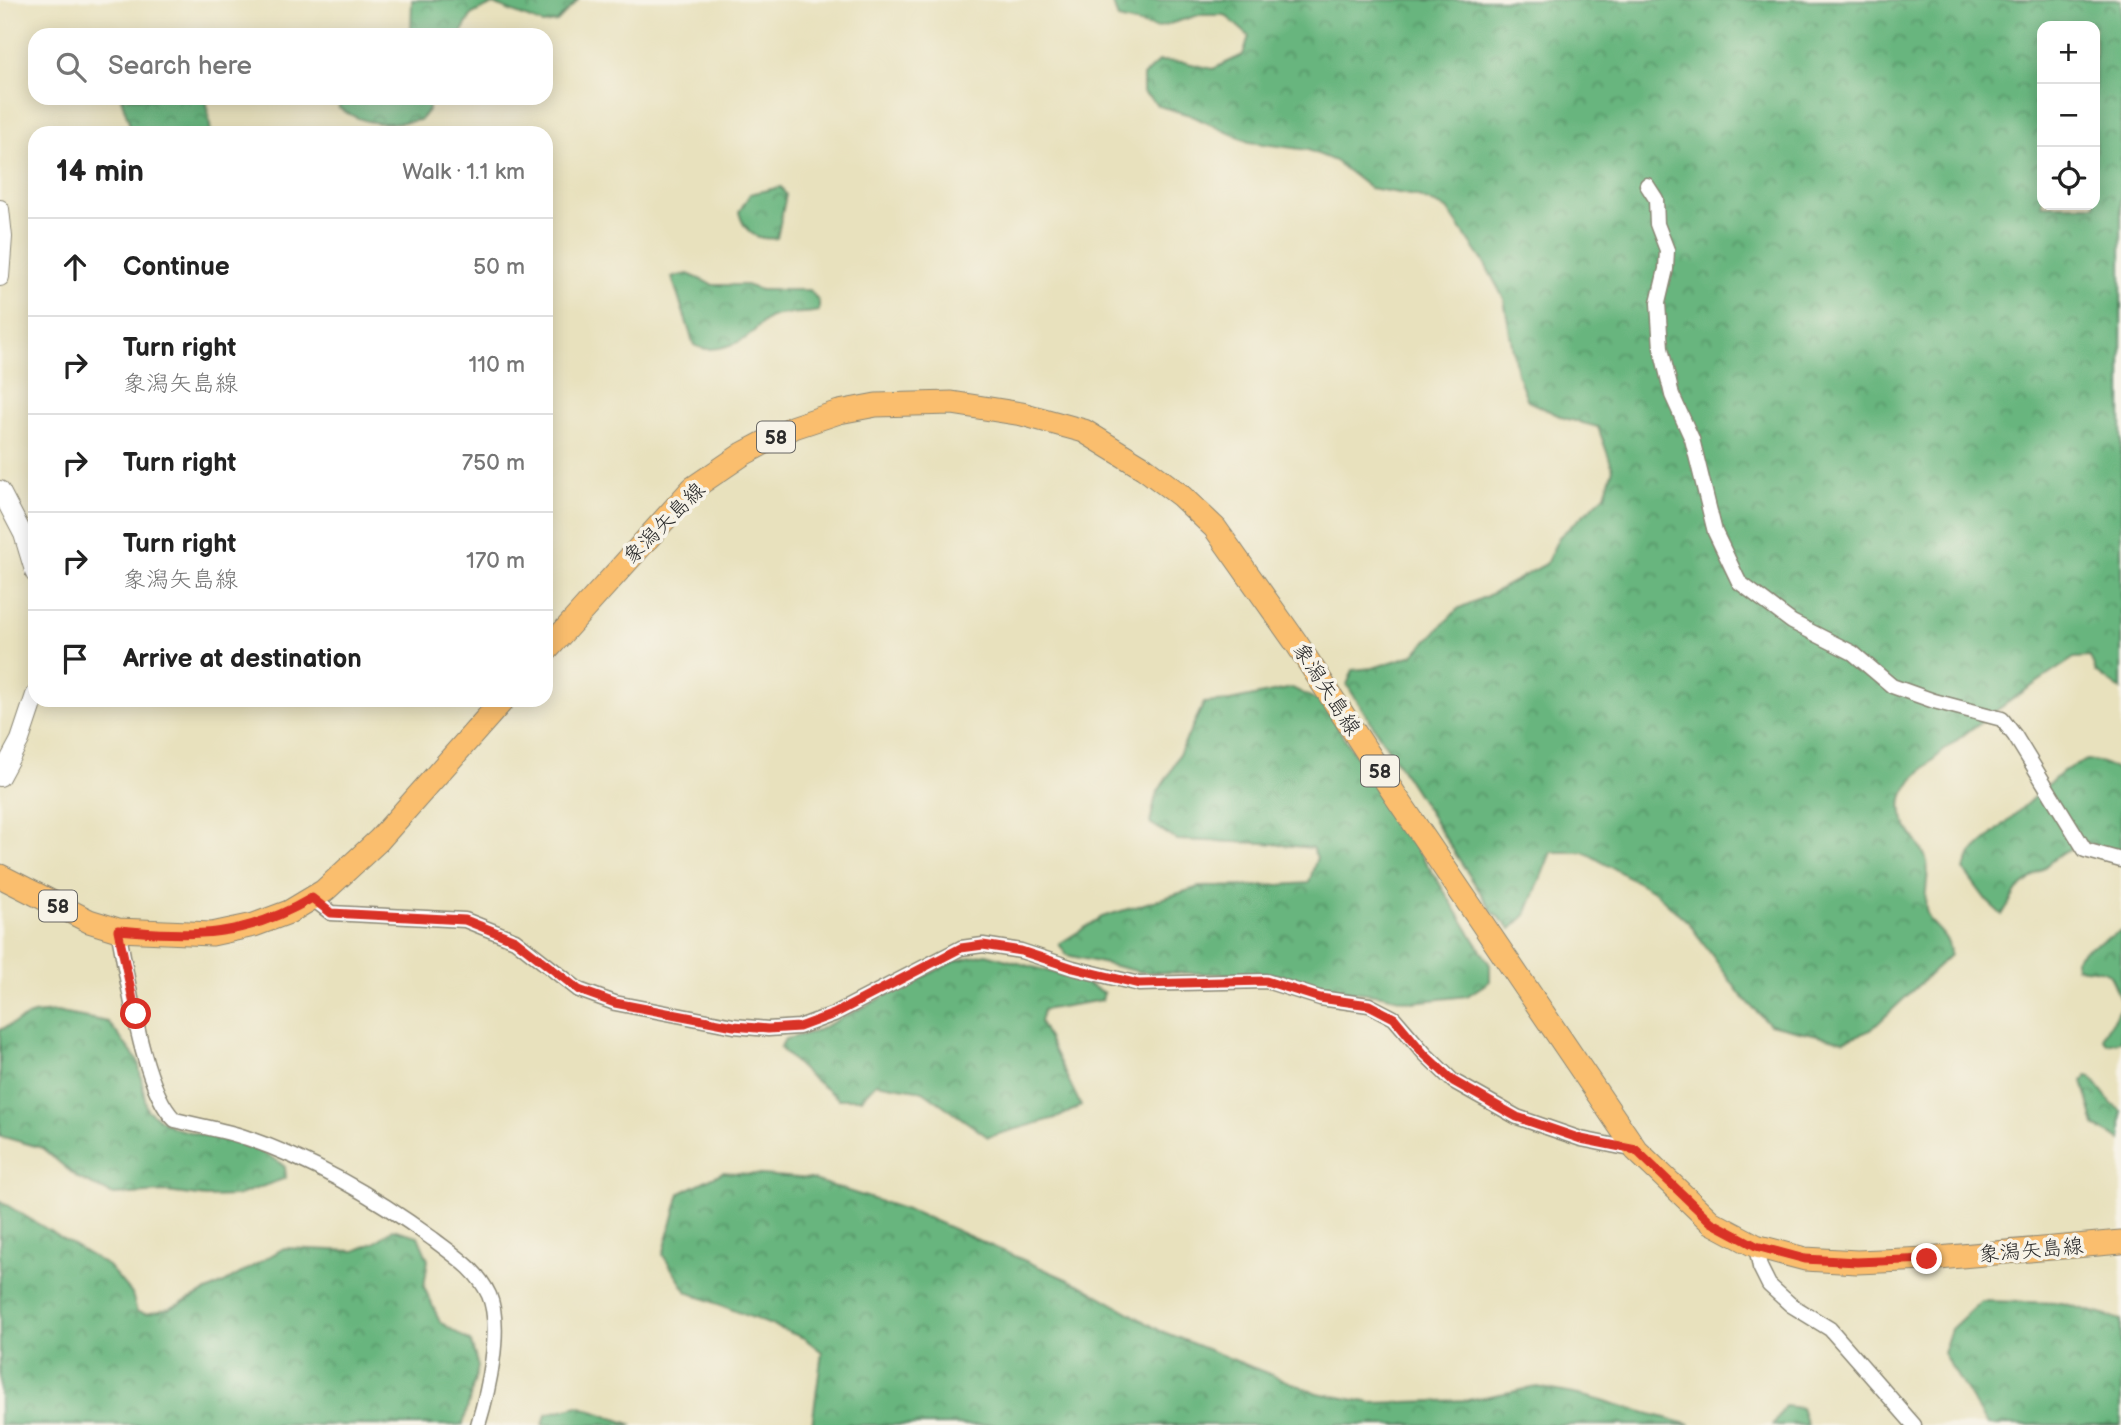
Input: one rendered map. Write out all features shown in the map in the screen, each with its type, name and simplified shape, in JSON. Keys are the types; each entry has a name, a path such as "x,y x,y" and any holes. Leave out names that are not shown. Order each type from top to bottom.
{"main road":[{"name":"象潟矢島線","path":"553,642 694,488 743,454 794,427 839,412 876,405 951,402 1022,414 1084,431 1144,468 1180,495 1215,528 1297,644 1397,798 1636,1150 1711,1222 1756,1246 1805,1259 1857,1262 1940,1258 2121,1242"},
{"name":"58","path":"0,876 89,921 118,930 212,934 254,925 289,912 324,891 379,840 497,707"}],"street":[{"path":"1647,185 1656,199 1657,224 1667,250 1666,269 1658,303 1661,348 1672,395 1692,439 1715,532 1739,582 1792,622 1853,653 1892,686 1934,701 2002,719 2085,850 2121,860"},
{"path":"0,209 3,237 0,276"},
{"path":"0,490 23,534 28,551"},
{"path":"0,777 20,740 31,707"},
{"path":"312,898 331,913 465,920 515,940 579,990 615,1003 734,1026 768,1029 799,1027 834,1014 961,948 983,945 1021,951 1073,968 1139,984 1266,981 1320,998 1369,1005 1394,1018 1424,1054 1453,1081 1517,1117 1581,1139 1636,1150"},
{"path":"118,930 145,1064 167,1112 175,1120 247,1138 324,1171 376,1199 474,1269 489,1294 494,1311 493,1356 478,1425"},
{"path":"1756,1246 1760,1267 1769,1285 1791,1305 1830,1329 1914,1425"}],"green space":[{"path":"412,0 578,0 557,22 543,24 493,4 472,14 464,28 411,28"},
{"path":"1112,0 2121,0 2121,690 2096,672 2090,657 2074,658 1978,724 1927,766 1910,784 1902,799 1903,818 1927,862 1926,910 1931,921 1947,940 1950,955 1871,1030 1844,1041 1769,1024 1740,994 1688,922 1655,892 1584,852 1551,852 1526,915 1511,929 1493,912 1347,685 1353,670 1373,668 1413,655 1459,608 1546,564 1559,537 1605,495 1613,469 1598,427 1564,418 1528,401 1517,373 1504,299 1485,264 1447,209 1416,196 1370,188 1335,161 1308,150 1249,142 1190,115 1159,106 1143,92 1143,76 1159,61 1183,62 1213,69 1243,55 1249,36 1225,15 1199,15 1156,28 1118,19"},
{"path":"123,105 207,105 210,126 129,126"},
{"path":"339,105 429,105 420,120 398,123 359,119 339,108"},
{"path":"781,187 786,195 777,238 763,238 752,234 744,225 739,212 750,194"},
{"path":"688,274 713,285 746,285 760,290 810,290 819,302 819,311 777,315 767,319 746,338 734,344 713,349 700,348 694,345 672,277"},
{"path":"1292,688 1321,702 1490,965 1490,981 1467,996 1413,1002 1332,989 1281,975 1141,972 1067,955 1059,944 1102,917 1199,887 1309,883 1317,857 1312,848 1177,840 1150,823 1156,795 1170,773 1204,703 1230,701"},
{"path":"2087,760 2103,763 2121,772 2121,855 2085,842 2061,853 2017,890 2002,915 1987,901 1964,870 1971,854 2063,771"},
{"path":"2121,931 2121,1002 2111,976 2103,971 2076,967 2075,960 2090,947"},
{"path":"986,954 1080,980 1104,993 1102,1000 1043,1010 1040,1022 1081,1106 1059,1117 988,1137 923,1091 876,1083 861,1099 839,1099 808,1075 780,1048 785,1039 814,1032 955,961"},
{"path":"2121,1004 2121,1041 2107,1044 2103,1039 2104,1035"},
{"path":"56,1012 108,1022 138,1061 147,1110 175,1128 260,1151 285,1167 286,1178 236,1196 206,1197 166,1192 113,1195 78,1178 42,1148 0,1136 0,1030 33,1014"},
{"path":"2086,1076 2091,1077 2112,1104 2121,1111 2121,1140 2095,1126 2083,1081"},
{"path":"723,1172 811,1179 919,1214 1082,1286 1161,1331 1317,1393 1372,1403 1468,1400 1537,1387 1584,1396 1691,1425 812,1425 822,1352 804,1338 687,1292 663,1255 680,1193"},
{"path":"0,1201 108,1266 132,1294 137,1312 146,1314 169,1309 224,1283 284,1248 355,1251 376,1242 393,1229 418,1236 428,1260 424,1287 440,1322 471,1342 478,1367 463,1425 0,1425"},
{"path":"1981,1301 2062,1303 2121,1320 2121,1425 1987,1425 1943,1353 1951,1329"},
{"path":"578,1406 633,1425 543,1425 546,1414"},
{"path":"1785,1406 1801,1408 1807,1425 1773,1425"}],"route":[{"path":"136,1014 118,930 212,934 254,925 289,912 312,898 331,913 465,920 515,940 579,990 615,1003 734,1026 768,1029 799,1027 834,1014 961,948 983,945 1021,951 1073,968 1139,984 1266,981 1320,998 1369,1005 1394,1018 1424,1054 1453,1081 1517,1117 1581,1139 1636,1150 1711,1222 1756,1246 1805,1259 1857,1262 1927,1259"}]}
